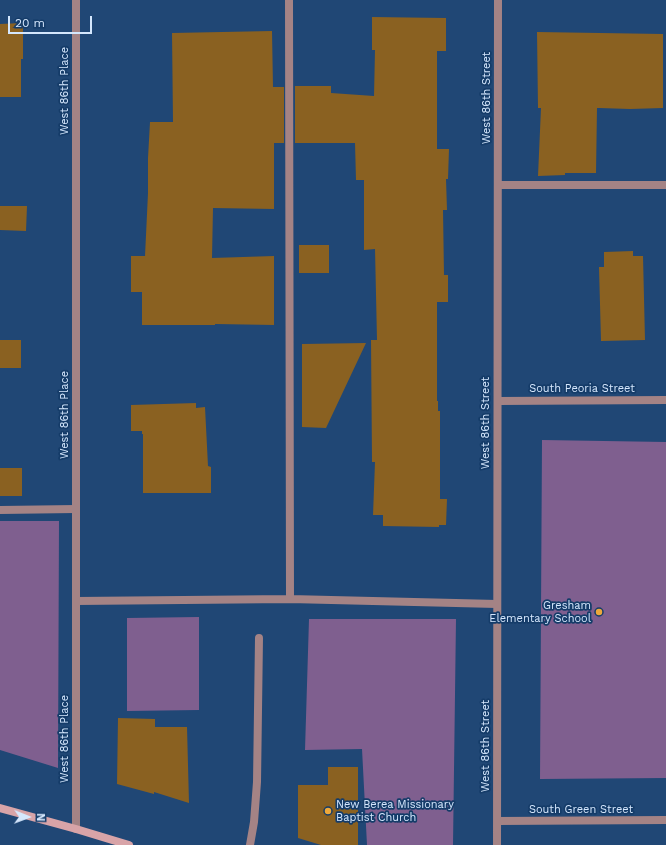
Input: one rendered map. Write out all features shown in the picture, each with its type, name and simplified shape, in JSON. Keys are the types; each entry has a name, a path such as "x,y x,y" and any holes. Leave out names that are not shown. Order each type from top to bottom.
{"main road":[{"path":"0,808 129,845"}],"street":[{"name":"West 86th Place","path":"76,0 76,829"},
{"path":"289,0 290,599"},
{"name":"West 86th Street","path":"497,845 498,0"},
{"path":"498,185 666,185"},
{"name":"South Peoria Street","path":"498,401 666,400"},
{"path":"0,510 76,509"},
{"path":"76,601 290,599 497,604"},
{"path":"250,845 258,782 259,638"},
{"name":"South Green Street","path":"497,821 666,820"}],"shaded area":[{"name":"Gresham Elementary School","path":"542,440 666,442 666,778 540,779"},
{"path":"0,521 59,521 58,768 0,750"},
{"path":"199,617 199,710 127,711 127,618"},
{"path":"309,619 456,619 453,845 367,845 362,749 305,750"}],"building":[{"path":"372,17 446,18 446,51 437,51 437,149 449,149 448,179 446,179 447,210 443,210 444,275 448,275 448,302 437,302 437,401 438,411 440,411 440,499 447,499 446,525 439,525 439,527 383,526 383,515 373,515 375,462 372,462 371,340 377,340 375,249 364,250 364,180 356,180 355,143 295,143 295,86 331,86 331,93 374,96 375,50 372,50"},
{"path":"23,23 21,97 0,97 0,24"},
{"path":"272,31 273,87 284,87 284,143 274,143 274,209 213,208 212,258 274,256 274,325 142,325 142,292 131,292 131,256 145,256 150,122 173,122 172,33"},
{"path":"537,32 663,34 663,108 597,108 596,173 565,173 565,175 538,176 541,108 538,108"},
{"path":"0,206 27,206 26,231 0,230"},
{"path":"299,245 329,245 329,273 299,273"},
{"path":"633,251 633,256 643,256 645,340 601,341 599,267 604,267 604,252"},
{"path":"0,340 21,340 21,368 0,368"},
{"path":"366,343 326,428 302,427 302,344"},
{"path":"196,403 196,408 205,407 208,466 211,467 211,493 143,493 143,434 142,431 131,431 131,405"},
{"path":"0,468 22,468 22,496 0,496"},
{"path":"118,718 155,719 155,727 187,727 189,803 154,792 154,794 117,784"},
{"name":"New Berea Missionary Baptist Church","path":"328,767 358,767 358,845 321,845 298,838 298,785 328,785"}],"place":[{"name":"Gresham Elementary School","path":"599,612"},
{"name":"New Berea Missionary Baptist Church","path":"328,811"}]}
